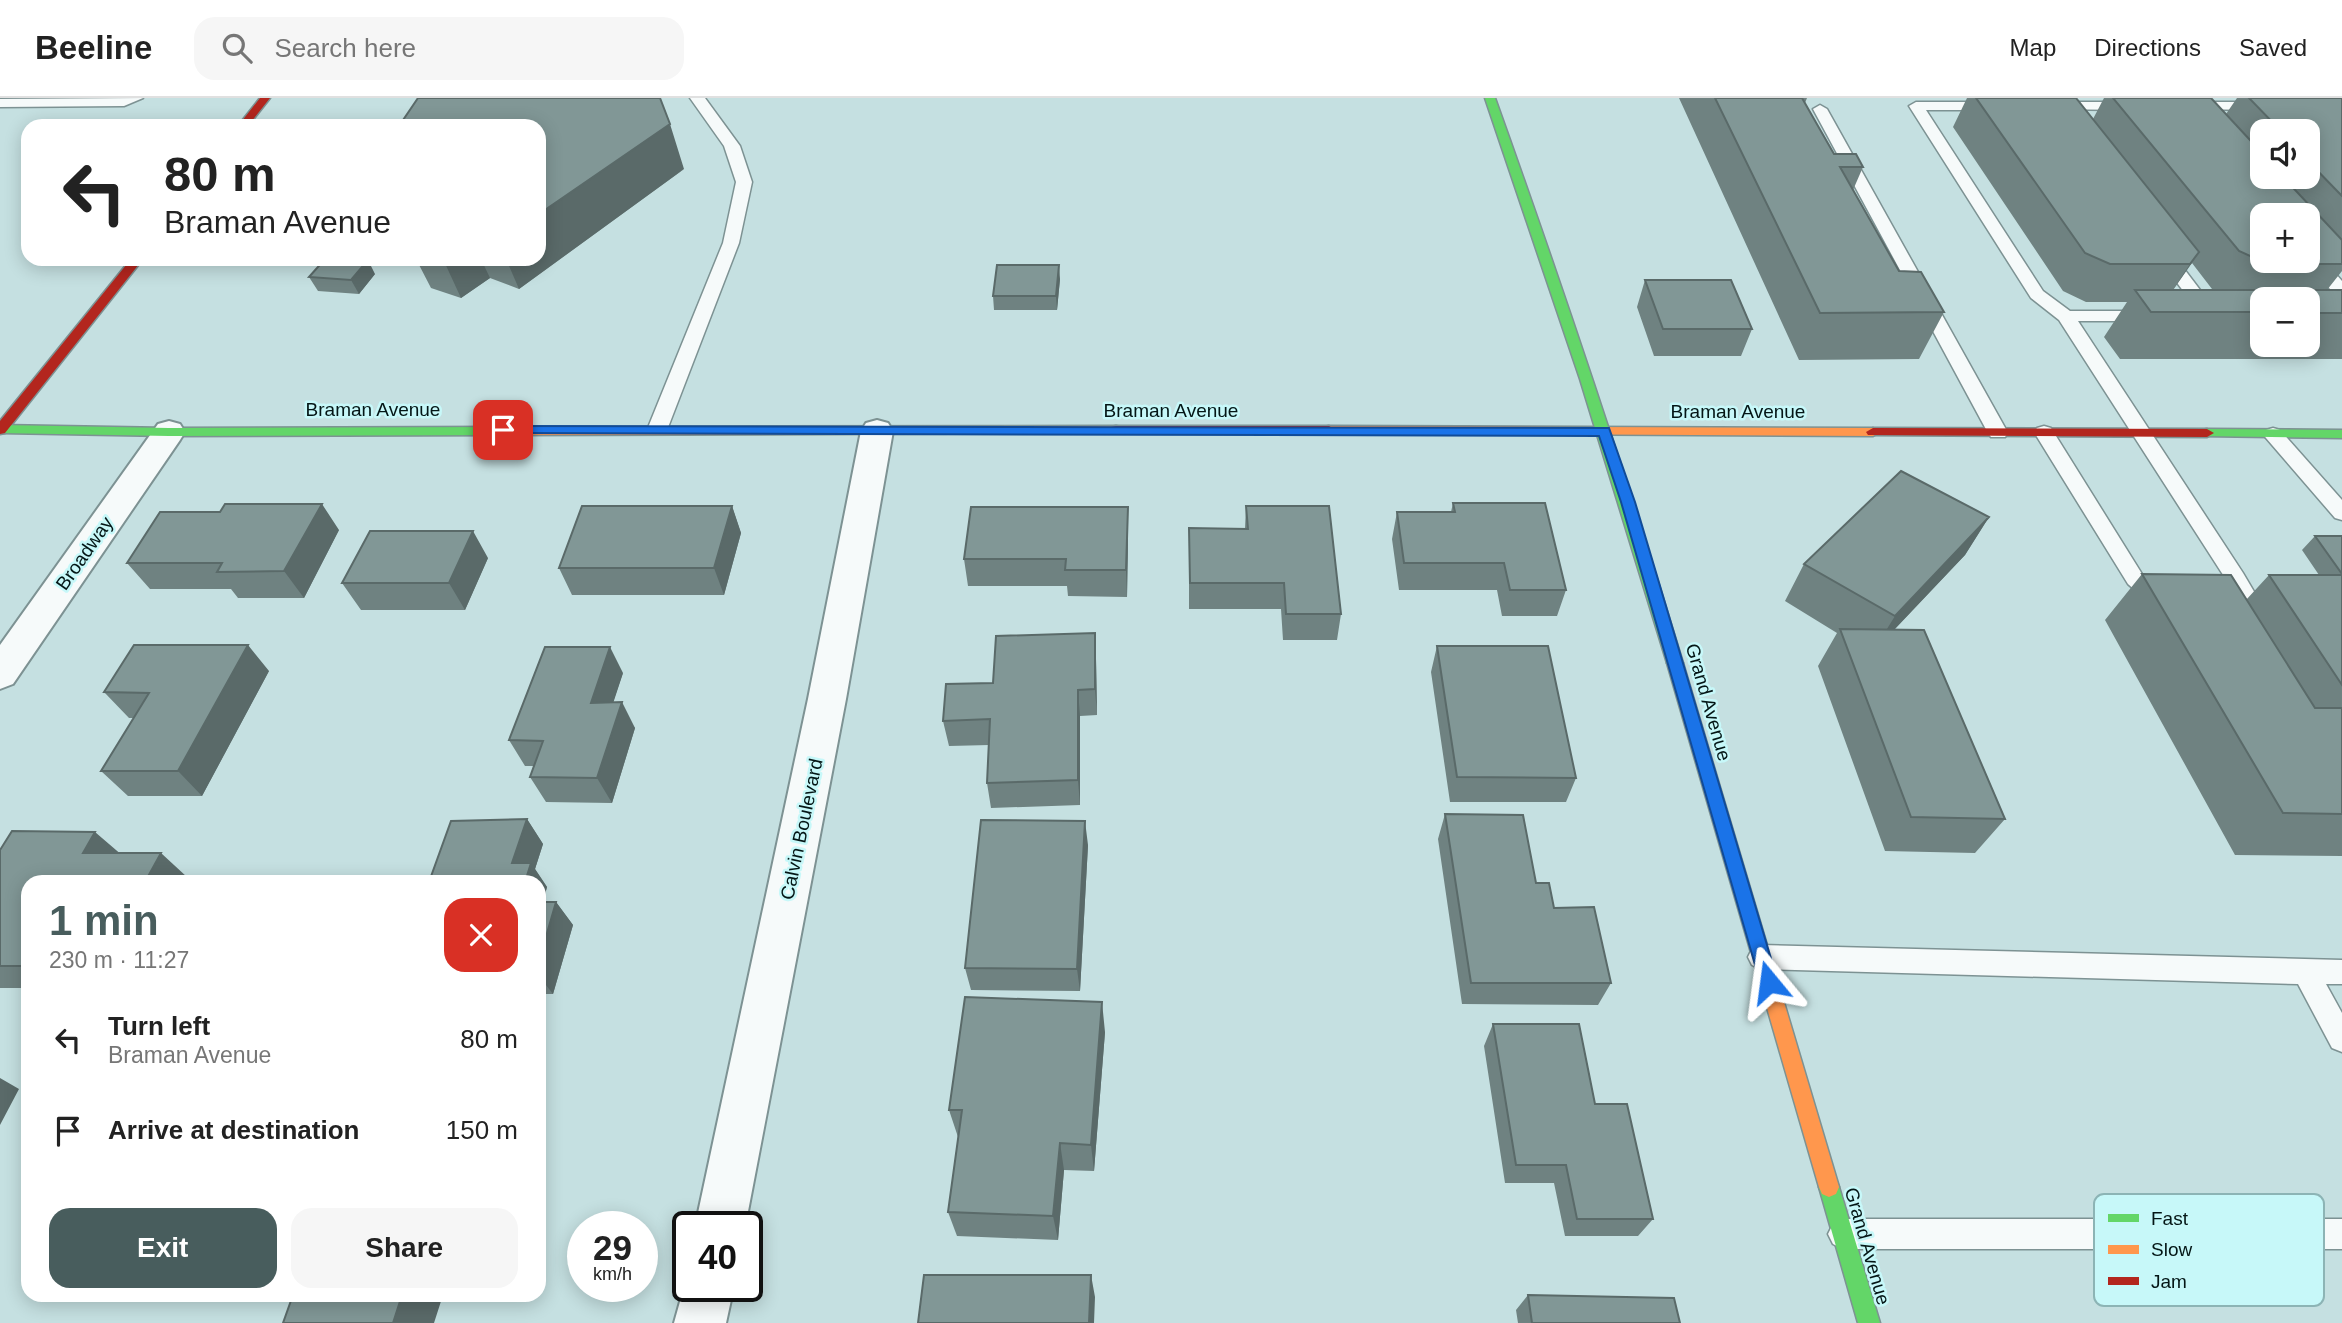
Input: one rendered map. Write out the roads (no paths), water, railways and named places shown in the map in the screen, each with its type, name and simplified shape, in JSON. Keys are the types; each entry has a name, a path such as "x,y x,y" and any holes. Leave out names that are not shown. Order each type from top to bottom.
{"street":[{"path":"248,119 265,98"},
{"name":"Grand Avenue","path":"1490,98 1547,256 1632,515 1869,1323"},
{"path":"3,423 131,266"},
{"name":"Braman Avenue","path":"3,423 169,432 657,430 2342,434"},
{"name":"Calvin Boulevard","path":"723,1211 827,699 877,431"},
{"name":"Broadway","path":"0,674 169,432"},
{"path":"700,1323 705,1302"}],"lane":[{"path":"0,103 124,102 136,98"},
{"path":"657,430 731,243 744,182 732,146 697,98"},
{"path":"2010,106 1916,106 2037,294 2066,316 2144,433 2245,595 2218,608 2168,605 2136,579 2044,432"},
{"path":"2068,128 2044,106 2142,106"},
{"path":"2199,126 2175,106 2275,106"},
{"path":"1821,109 1998,433"},
{"path":"2152,239 2218,316 2185,316"},
{"path":"2320,267 2342,292"},
{"path":"2066,316 2159,316"},
{"path":"2273,434 2342,513"},
{"path":"1762,957 2342,972"},
{"path":"2305,972 2342,1039"},
{"path":"1843,1234 2094,1234"},
{"path":"2324,1234 2342,1234"}]}
